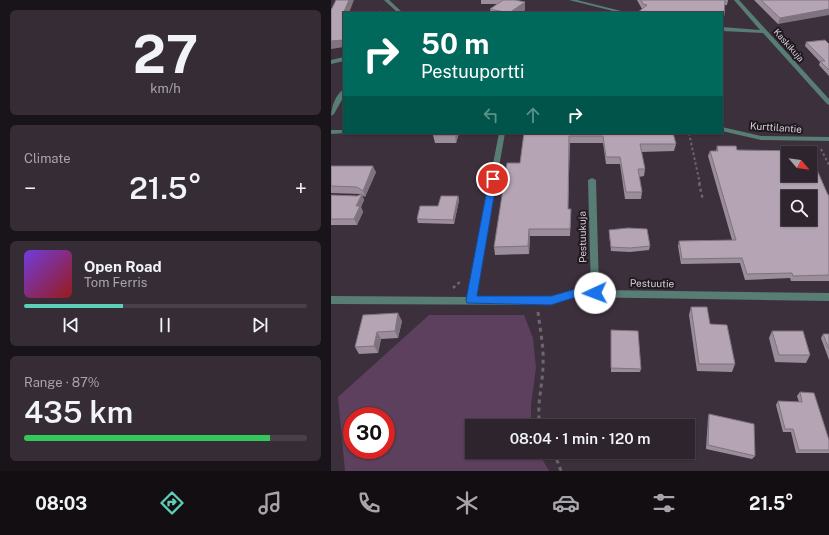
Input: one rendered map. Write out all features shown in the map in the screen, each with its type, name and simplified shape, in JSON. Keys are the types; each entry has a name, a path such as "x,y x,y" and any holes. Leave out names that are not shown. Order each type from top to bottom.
{"street":[{"path":"386,0 400,12"},
{"path":"571,0 623,12"},
{"name":"Kaskikuja","path":"736,0 829,103"},
{"path":"723,29 765,32"},
{"path":"331,62 343,59"},
{"path":"331,114 343,93"},
{"name":"Kurttilantie","path":"723,129 761,138 829,139"},
{"path":"331,132 343,132"},
{"path":"471,300 502,134"},
{"name":"Pestuukuja","path":"592,180 595,293"},
{"name":"Pestuutie","path":"331,300 538,301 551,300 576,293 829,297"}],"path":[{"path":"689,134 703,200"},
{"path":"819,145 829,165"},
{"path":"538,301 543,348 543,372 538,397 538,419"},
{"path":"557,459 561,471"}],"shaded area":[{"path":"429,315 524,315 533,338 536,368 531,405 531,419 465,419 465,459 542,459 549,471 345,471 344,459 395,459 395,407 343,407 343,450 338,397"}],"building":[{"path":"336,0 349,0 343,12 343,40 331,41 331,10"},
{"path":"503,0 525,2 510,12 490,9"},
{"path":"641,0 725,0 724,16 723,12 638,12 647,5 643,4"},
{"path":"761,0 829,0 829,9 780,18"},
{"path":"825,40 829,44 829,70 820,61 825,61 806,42"},
{"path":"434,134 455,134 455,135"},
{"path":"524,134 673,134 676,144 640,144 645,169 638,169 642,192 626,192 620,157 606,157 603,136 569,136 568,209 571,209 570,229 529,229 528,246 494,247 507,163 520,163"},
{"path":"717,146 736,146 737,150 781,151 781,182 817,182 817,170 829,195 829,275 793,276 792,273 747,274 742,258 682,259 679,241 736,240 710,151 718,151"},
{"path":"331,166 373,166 363,191 357,187 331,186"},
{"path":"362,194 356,206 360,206 354,219 331,219 331,195 357,196"},
{"path":"441,196 458,196 453,220 417,219 420,206 438,206"},
{"path":"628,228 647,229 650,246 630,248 611,247 609,230"},
{"path":"691,307 707,307 710,324 727,325 735,364 699,364"},
{"path":"398,313 395,331 377,332 374,346 355,347 363,315"},
{"path":"611,330 638,331 641,369 611,368"},
{"path":"772,331 803,331 810,355 779,355"},
{"path":"823,334 829,334 829,349"},
{"path":"800,392 814,393 829,440 829,450 799,450 793,429 785,429 778,401 802,402"},
{"path":"709,414 754,424 755,456 708,445"}],"route":[{"path":"493,179 471,300 538,301 551,300 576,293 595,293"}]}
